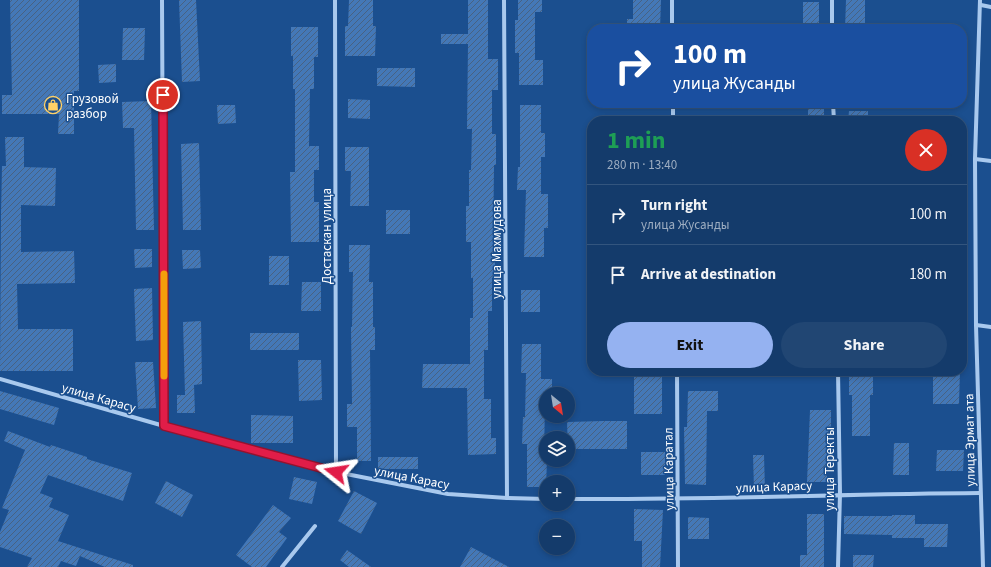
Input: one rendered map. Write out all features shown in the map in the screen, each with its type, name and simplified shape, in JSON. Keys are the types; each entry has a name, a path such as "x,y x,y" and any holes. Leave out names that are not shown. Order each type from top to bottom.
{"street":[{"path":"162,0 164,426"},
{"name":"Достаскан улица","path":"335,0 336,472"},
{"name":"улица Махмудова","path":"504,0 508,498"},
{"path":"672,0 672,24"},
{"path":"832,0 832,24"},
{"name":"улица Эрмат ата","path":"980,0 975,159 976,325 983,567"},
{"path":"981,5 991,7"},
{"path":"975,159 991,161"},
{"path":"976,325 991,327"},
{"name":"улица Каратал","path":"677,376 679,500 678,567"},
{"name":"улица Теректы","path":"838,376 840,494 838,567"},
{"name":"улица Карасу","path":"0,379 164,426 336,472 448,494 539,499"},
{"name":"улица Карасу","path":"575,499 679,500 840,494 980,494"},
{"path":"282,567 315,526"}],"building":[{"path":"10,0 79,0 79,91 74,91 74,134 58,134 59,114 2,114 2,95 12,95"},
{"path":"179,0 196,0 200,81 182,82"},
{"path":"349,0 373,0 373,26 376,26 375,56 345,56 345,26 348,26"},
{"path":"468,0 488,0 488,59 498,59 498,90 492,90 492,134 496,134 496,165 494,165 493,254 495,254 495,278 492,278 492,311 488,311 488,350 484,350 484,399 491,399 491,438 496,438 496,454 468,455 467,388 422,388 423,364 470,364 470,318 473,318 473,278 471,278 471,242 466,242 466,206 469,206 469,170 471,170 472,129 467,129 468,44 441,44 441,34 468,34"},
{"path":"518,0 542,0 542,12 535,12 535,60 543,60 543,85 519,85 519,53 515,53 515,20 518,20"},
{"path":"633,0 661,0 660,24 627,24 627,19 633,19"},
{"path":"846,0 865,0 865,24 845,24"},
{"path":"803,2 819,2 819,24 803,24"},
{"path":"291,27 318,27 318,57 314,57 314,89 310,89 309,146 319,146 319,170 314,170 314,202 319,202 319,242 291,242 290,172 295,172 295,89 293,89"},
{"path":"123,28 145,28 144,60 122,60"},
{"path":"116,64 116,82 99,83 98,65"},
{"path":"377,68 415,68 415,87 377,86"},
{"path":"348,99 370,100 370,119 348,118"},
{"path":"151,101 154,230 136,230 134,128 123,128 122,102"},
{"path":"217,105 235,105 236,123 218,124"},
{"path":"520,105 541,105 541,133 545,133 545,157 541,157 541,194 548,194 548,228 544,228 544,257 524,257 526,190 517,190 518,167 520,167"},
{"path":"808,108 824,108 824,116 808,116"},
{"path":"849,111 868,111 868,116 848,116"},
{"path":"5,137 24,137 24,167 56,168 55,206 21,205 21,252 74,251 75,283 17,284 18,329 73,329 73,371 0,371 2,166 6,166"},
{"path":"199,143 201,230 183,230 181,144"},
{"path":"345,147 369,147 369,206 350,206 351,171 345,171"},
{"path":"386,210 410,210 410,234 386,234"},
{"path":"349,245 370,245 369,282 373,282 373,327 375,327 375,350 370,350 371,461 357,461 357,427 347,427 347,404 352,404 351,327 353,272 349,272"},
{"path":"134,249 152,249 152,267 135,268"},
{"path":"182,250 200,250 201,268 183,269"},
{"path":"269,256 289,256 289,285 269,285"},
{"path":"302,282 321,282 321,311 301,311"},
{"path":"152,288 153,340 136,341 134,289"},
{"path":"521,290 540,290 540,312 521,312"},
{"path":"201,321 202,384 194,385 195,413 177,413 177,395 185,395 183,322"},
{"path":"250,333 299,333 299,350 250,350"},
{"path":"522,344 541,344 541,379 552,379 552,387 539,387 539,423 545,423 544,431 539,431 539,467 547,467 546,475 539,475 539,487 527,487 527,444 522,444 523,417 525,417 526,373 521,373"},
{"path":"298,360 321,360 322,400 299,401"},
{"path":"135,362 153,362 156,408 138,409"},
{"path":"634,376 662,376 662,414 634,414"},
{"path":"849,376 873,376 873,395 870,395 870,436 852,436 852,395 849,395"},
{"path":"933,376 960,376 959,404 933,404"},
{"path":"0,391 59,408 54,425 0,409"},
{"path":"688,391 718,391 718,411 707,411 706,485 685,484 684,427 687,427"},
{"path":"810,410 831,410 831,435 827,435 827,482 807,482"},
{"path":"251,415 293,416 293,443 251,443"},
{"path":"627,421 627,449 575,449 575,431 567,431 567,423 575,423 575,422"},
{"path":"8,431 50,447 51,445 87,457 87,459 132,473 123,501 48,475 40,493 53,498 49,507 69,515 58,541 133,565 133,567 105,567 80,556 76,566 61,561 58,567 27,567 32,558 0,547 0,532 9,510 2,508 25,450 4,441"},
{"path":"894,443 909,443 909,475 893,475"},
{"path":"937,450 964,450 963,471 936,471"},
{"path":"641,452 665,452 665,475 641,475"},
{"path":"753,455 764,455 765,490 754,490"},
{"path":"378,457 418,457 418,469 378,469"},
{"path":"294,477 317,482 312,504 289,499"},
{"path":"166,481 193,495 182,517 155,503"},
{"path":"354,491 377,503 361,534 338,521"},
{"path":"273,505 291,518 279,532 287,538 266,567 252,567 236,555"},
{"path":"634,509 663,510 660,567 642,567 642,541 634,541"},
{"path":"807,514 824,514 824,567 800,567 800,555 807,555"},
{"path":"915,515 915,524 948,524 947,547 924,547 924,538 892,538 892,535 844,534 844,516"},
{"path":"688,517 709,518 709,539 688,539"},
{"path":"471,547 509,567 460,567"},
{"path":"347,550 371,567 349,567 340,560"},
{"path":"853,555 874,555 873,567 853,567"}],"slow traffic":[{"path":"164,274 164,376"}],"place":[{"name":"Грузовой разбор","path":"53,105"}],"route":[{"path":"163,95 164,426 336,472"}]}
